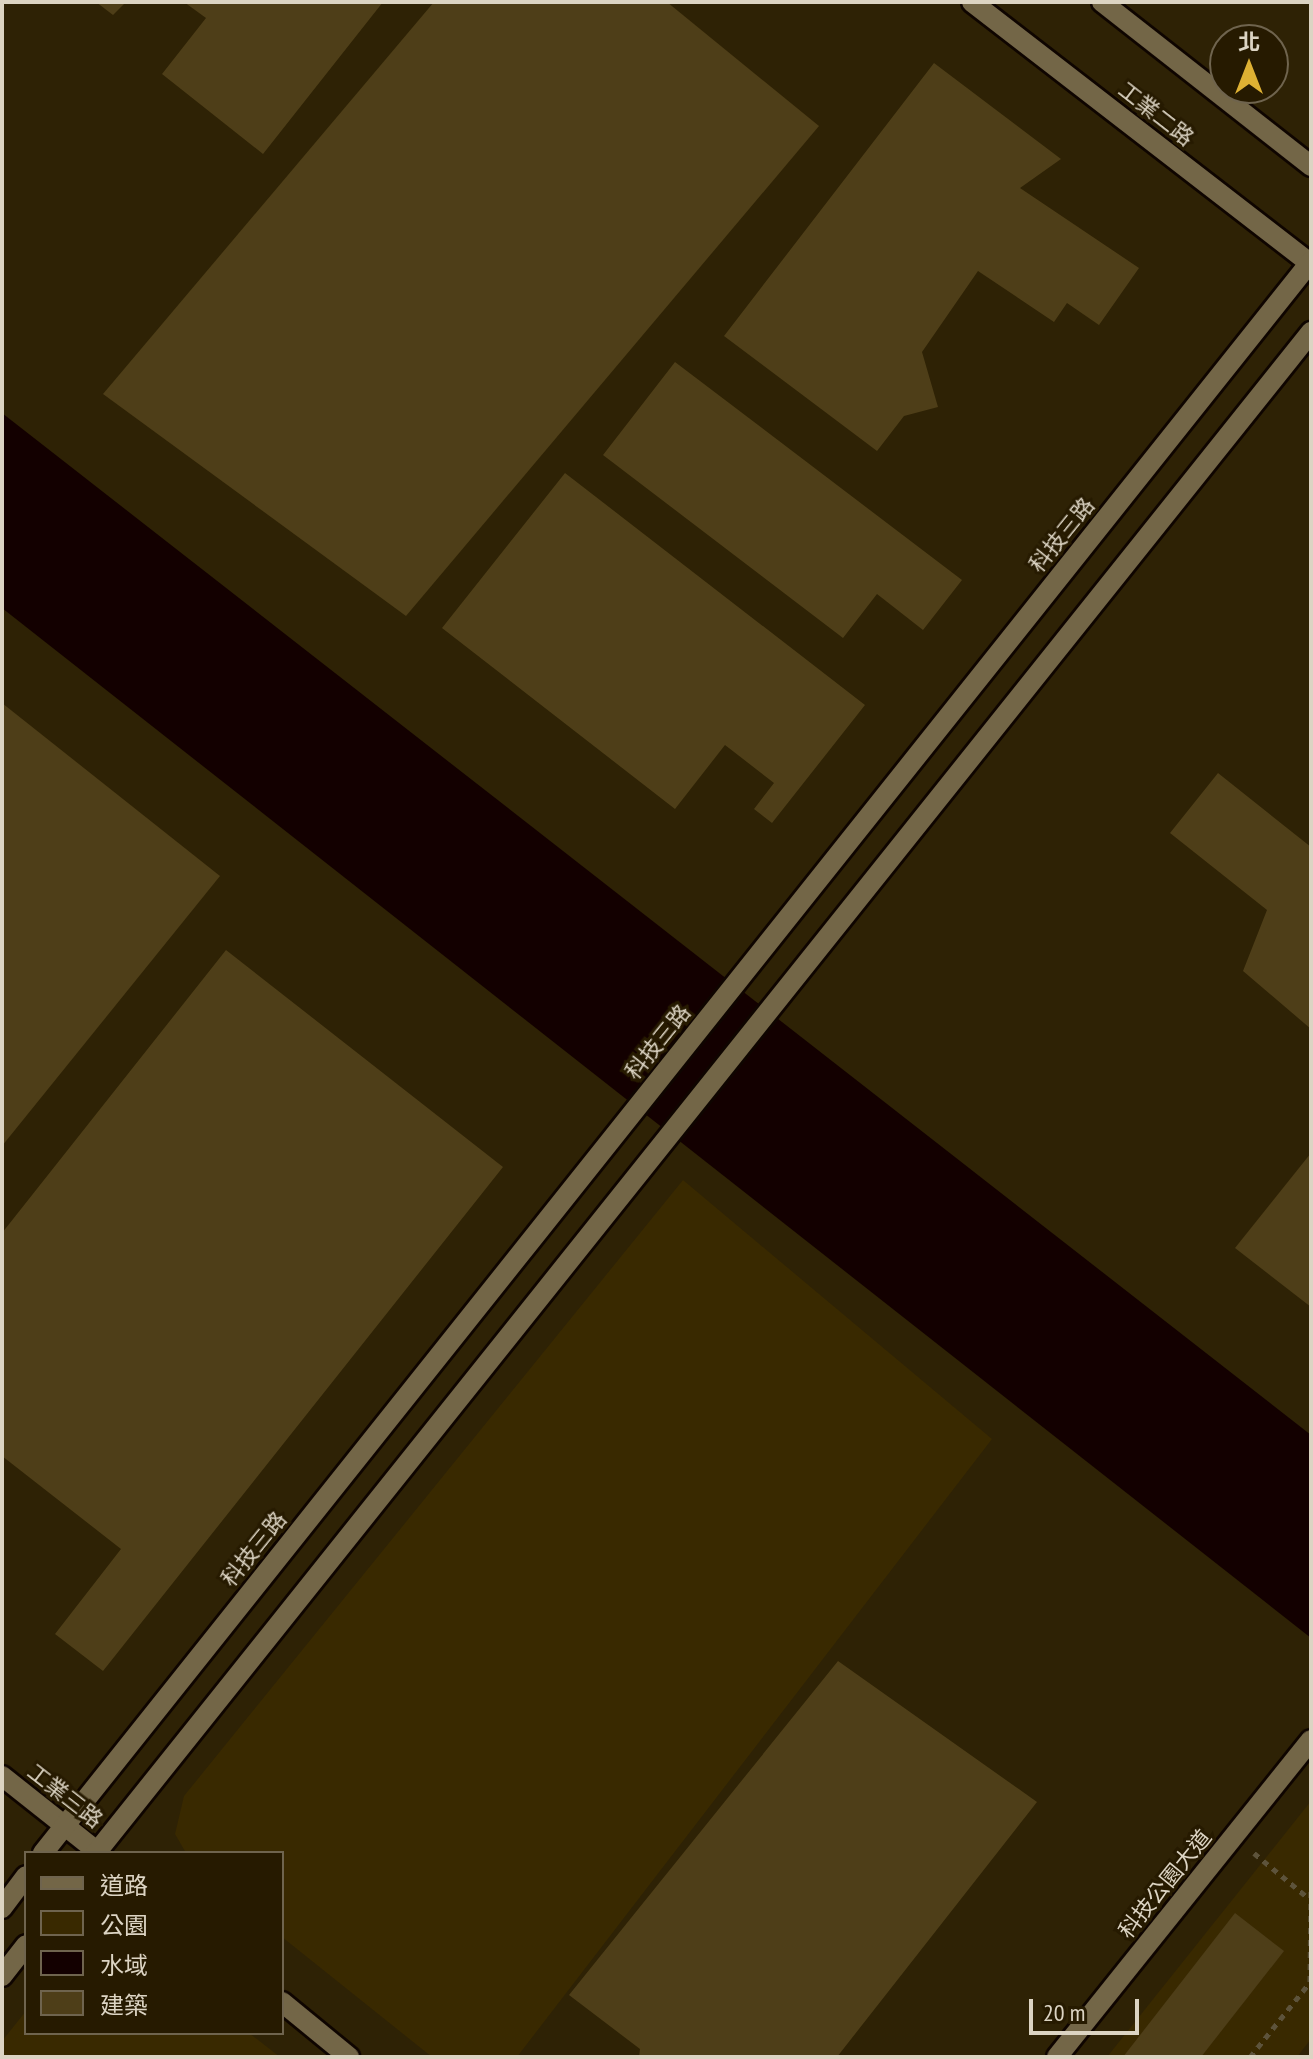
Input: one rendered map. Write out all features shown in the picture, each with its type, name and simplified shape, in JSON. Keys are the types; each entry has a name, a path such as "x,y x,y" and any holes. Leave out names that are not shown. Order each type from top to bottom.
{"street":[{"name":"工業二路","path":"972,2 1311,263"},
{"path":"1102,2 1311,166"},
{"name":"科技三路","path":"44,1851 1311,263"},
{"path":"98,1851 1311,332"},
{"name":"科技公園大道","path":"1057,2057 1311,1740"},
{"name":"工業三路","path":"2,1776 96,1851"},
{"path":"2,1908 24,1879"},
{"path":"2,1976 24,1948"},
{"path":"284,2004 349,2057"}],"path":[{"path":"1234,1836 1306,1896"},
{"path":"1250,2057 1311,1982 1306,1896 1311,1890"}],"shaded area":[{"path":"2,2 1311,2 1311,2057 2,2057"}],"green space":[{"path":"683,1180 992,1439 517,2057 432,2057 284,1939 284,1851 185,1851 175,1834 184,1796"},
{"path":"1311,1801 1311,2039 1297,2057 1107,2057"},
{"path":"24,2014 24,2035 252,2035 280,2057 2,2057 2,2041"}],"water":[{"path":"2,413 1311,1435 1311,1638 2,608"}],"building":[{"path":"96,2 126,2 113,15"},
{"path":"184,2 383,2 263,154 162,74 206,18"},
{"path":"434,2 667,2 819,126 406,616 103,394"},
{"path":"934,63 1061,159 1020,188 1139,268 1099,325 1067,303 1054,322 978,271 922,352 938,407 904,416 877,451 724,336"},
{"path":"675,362 962,580 923,630 877,594 843,638 603,455"},
{"path":"565,473 865,705 772,823 754,809 774,783 725,745 675,809 442,628"},
{"path":"2,703 220,876 2,1146"},
{"path":"1218,773 1311,847 1311,1029 1243,971 1267,910 1170,833"},
{"path":"226,950 503,1167 103,1671 55,1634 121,1549 2,1456 2,1233"},
{"path":"1311,1153 1311,1307 1235,1248"},
{"path":"838,1661 1037,1802 837,2057 639,2057 640,2049 569,1995"},
{"path":"1235,1913 1284,1951 1201,2057 1123,2057"}]}
